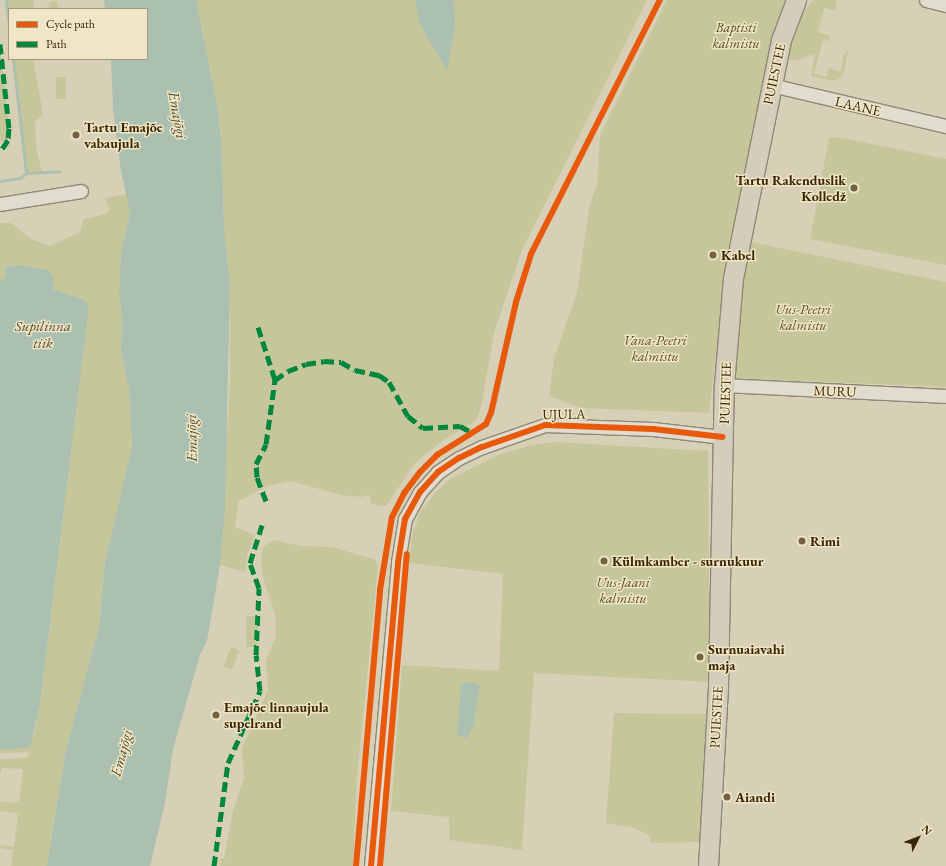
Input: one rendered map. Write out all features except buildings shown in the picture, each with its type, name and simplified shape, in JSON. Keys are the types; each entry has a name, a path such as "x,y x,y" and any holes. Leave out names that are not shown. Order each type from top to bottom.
{"highway":[{"name":"PUIESTEE","path":"708,866 718,686 724,385 733,278 781,40 796,2"}],"street":[{"path":"926,0 946,5"},
{"name":"LAANE","path":"771,85 946,126"},
{"path":"0,204 81,191"},
{"name":"MURU","path":"724,385 946,396"},
{"name":"UJULA","path":"371,866 397,569 405,519 420,492 438,472 460,458 482,447 544,425 646,429 723,437"}],"green space":[{"path":"6,0 34,0 34,8 8,8 8,17"},
{"path":"53,0 58,5 56,8 50,8 48,5"},
{"path":"196,0 647,0 522,250 494,333 482,403 476,421 446,438 415,463 386,506 371,504 369,495 362,497 341,495 290,481 267,486 239,501 235,527 255,535 247,555 245,572 220,565 230,380 230,283 224,228 222,150 218,109"},
{"name":"Vana-Peetri kalmistu","path":"667,0 786,0 771,40 727,269 709,413 581,408 549,396 554,358 577,293 589,208 597,184 600,135"},
{"path":"813,0 835,0 837,4 835,11 824,8 818,32 830,36 829,41 823,40 814,74 827,77 828,68 841,72 843,56 849,48 843,75 835,81 811,76 815,54 796,61 787,59 802,14"},
{"path":"0,44 9,128 8,140 0,142"},
{"path":"13,60 33,60 43,114 35,122 36,147 42,172 26,173"},
{"path":"56,77 66,77 66,99 56,99"},
{"path":"837,137 946,159 946,265 810,239 829,138"},
{"path":"128,194 130,212 121,254 119,291 122,322 121,351 129,389 132,446 105,562 99,626 65,754 47,866 11,866 13,850 0,848 0,845 14,847 18,815 15,813 0,811 0,799 1,802 19,803 23,769 2,768 0,775 0,759 27,758 29,752 0,753 0,749 8,750 34,735 40,705 89,306 83,299 53,289 53,280 47,270 39,269 5,277 0,281 0,223 11,223 31,239 50,246 80,232 84,219 106,214 109,209 105,198"},
{"name":"Uus-Peetri kalmistu","path":"751,242 946,282 946,387 733,378 743,275"},
{"name":"Uus-Jaani kalmistu","path":"555,442 708,451 710,682 534,673 522,850 449,840 449,817 391,811 402,665 499,671 503,574 409,563 412,535 421,511 435,493 450,479 495,456 530,445"},
{"path":"274,540 302,546 332,547 376,560 378,566 357,778 353,866 220,866 221,858 224,859 233,811 244,778 242,749 268,690 266,661 276,636 275,614 262,574 261,557 264,546"},
{"path":"246,616 258,616 258,647 246,647"},
{"path":"231,647 239,650 232,670 223,667"},
{"path":"614,713 706,714 702,842 650,843 650,836 632,827 606,823"}],"water":[{"name":"Emajõgi","path":"104,0 196,0 218,109 222,150 224,228 230,283 225,509 220,565 207,641 200,655 173,749 165,803 150,866 47,866 65,754 99,626 105,562 132,446 129,389 121,351 122,322 119,291 121,254 130,212 121,171 113,109 111,60 148,60 148,8 105,8"},
{"path":"415,0 454,0 455,25 447,71 420,24"},
{"name":"Supilinna tiik","path":"17,265 47,270 53,275 53,289 83,299 89,306 40,705 30,747 8,750 0,749 0,281 5,277 6,267"},
{"path":"470,682 478,684 480,687 473,728 466,738 457,735 461,684"}],"waterway":[{"path":"6,0 8,17"},
{"path":"0,181 20,178 26,173 13,60"},
{"path":"26,173 60,171"}],"marked path":[{"path":"0,44 9,128 8,140 0,152"},
{"path":"258,327 275,380"},
{"path":"266,501 257,477 256,464 266,444 275,380 288,371 306,364 324,361 341,362 355,370 379,375 389,382 408,416 423,428 460,426 473,433"},
{"path":"214,866 228,763 260,691 256,655 259,588 250,563 263,522"}],"cycle path":[{"path":"356,866 380,590 392,517 405,492 420,472 437,455 486,424 491,413 516,302 531,254 660,0"},
{"path":"371,866 398,562 405,519 420,492 438,472 459,458 482,447 545,425 653,429 723,437"},
{"path":"380,866 407,554"}],"place":[{"name":"Tartu Emajõe vabaujula","path":"76,135"},
{"name":"Tartu Rakenduslik Kolledž","path":"854,188"},
{"name":"Kabel","path":"713,255"},
{"name":"Rimi","path":"802,541"},
{"name":"Külmkamber - surnukuur","path":"604,561"},
{"name":"Surnuaiavahi maja","path":"700,657"},
{"name":"Emajõe linnaujula supelrand","path":"216,715"},
{"name":"Aiandi","path":"727,797"}],"park label":[{"name":"Baptisti kalmistu","path":"736,36"}]}
